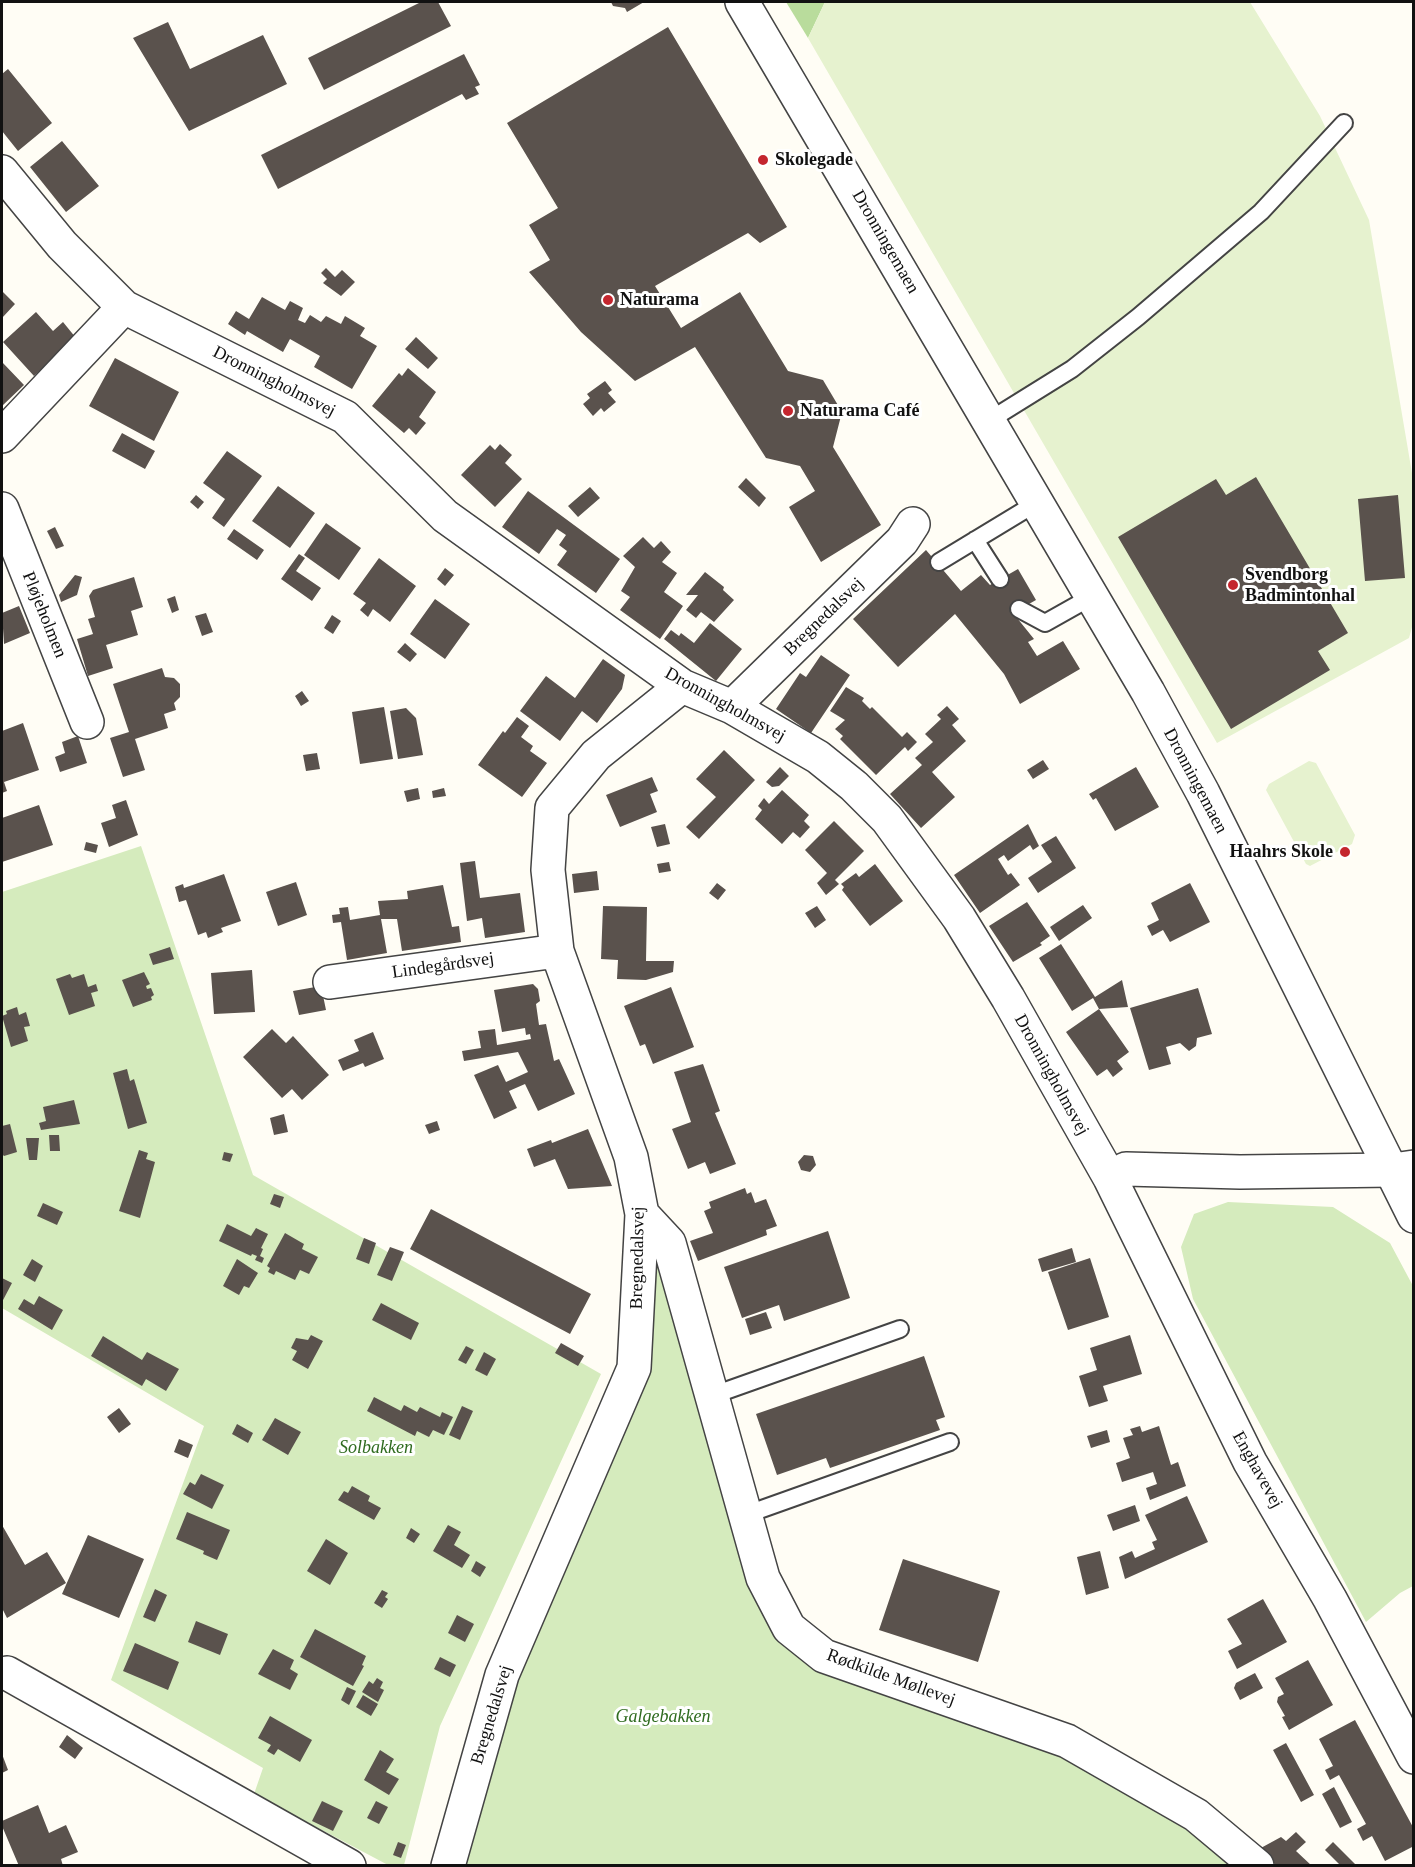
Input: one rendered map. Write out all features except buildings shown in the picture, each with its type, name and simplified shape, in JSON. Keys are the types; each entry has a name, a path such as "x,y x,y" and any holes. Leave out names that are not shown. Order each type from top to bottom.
{"street":[{"name":"Dronningemaen","path":"742,2 1093,596 1203,793 1403,1169 1413,1216"},
{"name":"Dronningholmsvej","path":"2,172 62,245 124,307 345,417 445,516 682,686 732,707 818,757 854,786 887,819 959,918 1008,998 1110,1178"},
{"path":"2,436 124,307"},
{"name":"Pløjeholmen","path":"2,509 87,722"},
{"name":"Bregnedalsvej","path":"732,707 902,541 913,524"},
{"name":"Bregnedalsvej","path":"448,1866 502,1674 634,1368 642,1214 631,1157 557,951 548,870 552,808 596,755 682,686"},
{"name":"Lindegårdsvej","path":"330,982 557,951"},
{"path":"1110,1178 1125,1169 1240,1172 1403,1169"},
{"name":"Enghavevej","path":"1110,1178 1245,1451 1330,1599 1413,1757"},
{"name":"Rødkilde Møllevej","path":"642,1214 669,1243 763,1578 789,1628 824,1656 1067,1741 1196,1815 1257,1866"},
{"path":"8,1673 350,1866"}],"lane":[{"path":"990,420 1072,369 1138,317 1261,212 1344,123"},
{"path":"939,562 1038,502"},
{"path":"975,540 1000,579"},
{"path":"1019,609 1045,623 1093,596"},
{"path":"711,1396 900,1329"},
{"path":"745,1515 950,1442"}],"green space":[{"path":"786,2 825,2 808,38"},
{"path":"825,2 1250,2 1320,116 1369,220 1413,479 1414,620 1409,638 1217,743 808,38"},
{"path":"1309,761 1316,763 1355,835 1352,844 1310,866 1306,864 1266,790 1269,784"},
{"name":"Solbakken","path":"141,846 253,1175 601,1374 440,1726 404,1865 388,1865 254,1794 263,1768 111,1680 204,1426 2,1308 2,892"},
{"path":"1228,1202 1333,1207 1390,1243 1413,1286 1413,1586 1400,1593 1366,1622 1193,1299 1181,1247 1194,1214"},
{"name":"Galgebakken","path":"653,1254 668,1256 786,1633 1102,1766 1244,1866 463,1866 516,1681 644,1382"}],"place":[{"name":"Skolegade","path":"763,160"},
{"name":"Naturama","path":"608,300"},
{"name":"Naturama Café","path":"788,411"},
{"name":"Svendborg Badmintonhal","path":"1233,585"},
{"name":"Haahrs Skole","path":"1345,852"}]}
